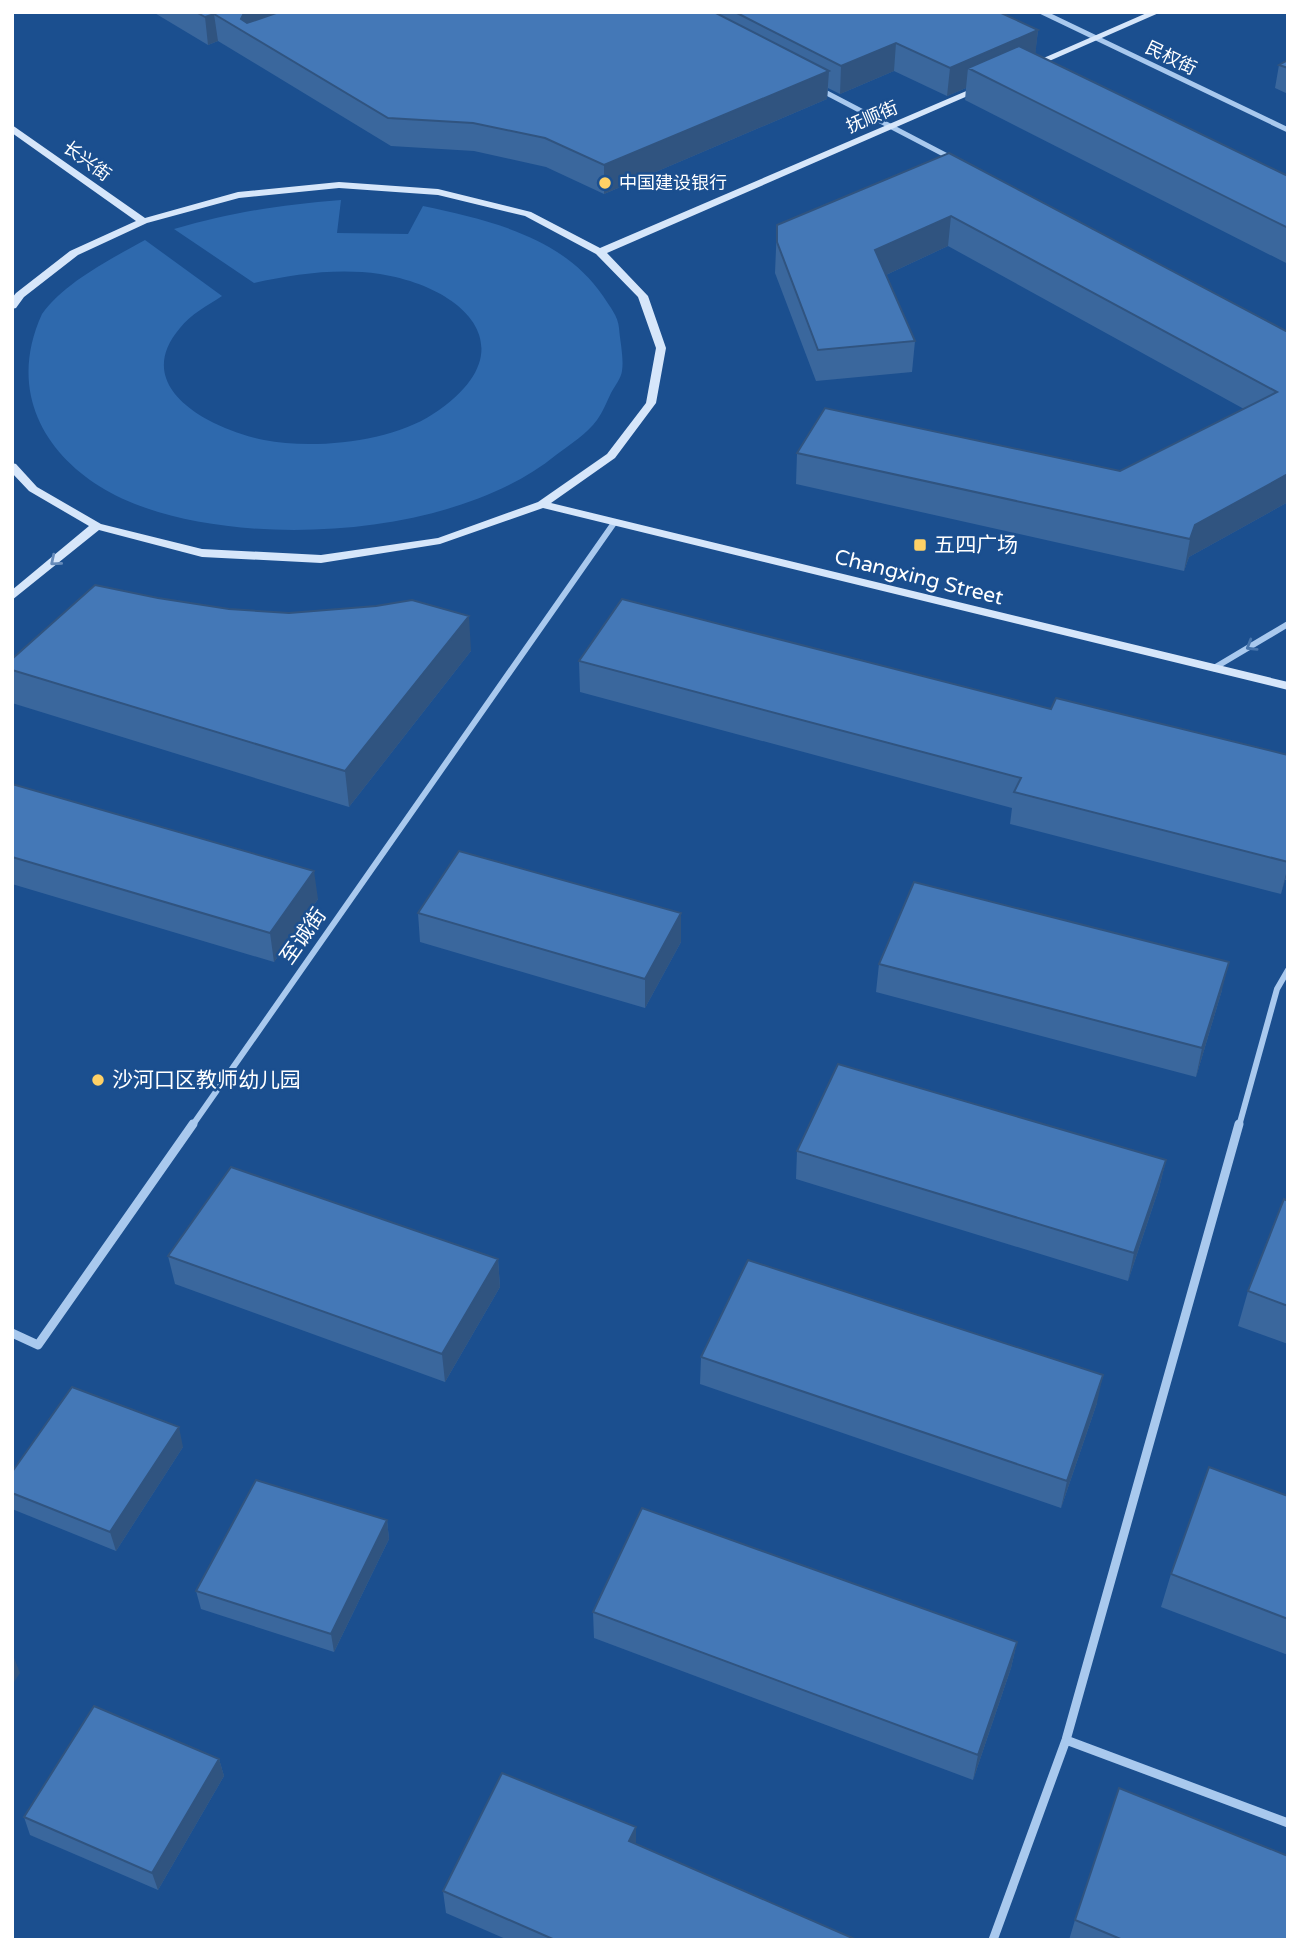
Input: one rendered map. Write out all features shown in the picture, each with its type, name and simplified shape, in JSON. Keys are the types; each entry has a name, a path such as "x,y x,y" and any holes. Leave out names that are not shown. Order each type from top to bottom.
{"street":[{"name":"民权街","path":"1042,12 1288,130"},
{"path":"1012,74 1157,12"},
{"name":"抚顺街","path":"600,252 987,85"},
{"path":"817,89 965,165"},
{"name":"长兴街","path":"12,128 143,221"},
{"path":"12,306 20,295 74,253 143,221 237,195 339,185 438,192 528,214 600,252 643,296 661,348 651,403 611,456 542,504 440,541 321,559 202,554 97,526 33,489 12,466"},
{"name":"Changxing Street","path":"542,504 1288,686"},
{"name":"至诚街","path":"12,1333 38,1345 614,523"},
{"path":"12,596 97,526"},
{"path":"1214,668 1288,624"},
{"path":"993,1940 1066,1740 1277,989 1288,970"},
{"path":"1066,1740 1288,1823"}],"shaded area":[{"path":"341,200 337,233 408,234 423,206 523,234 567,259 603,296 617,319 619,328 622,371 593,425 578,439 515,482 467,503 414,517 358,526 301,530 245,528 193,520 146,508 88,479 65,459 47,435 34,408 29,379 31,348 42,314 76,282 145,240 222,296 194,314 180,328 167,350 164,370 171,388 184,403 222,427 244,435 284,443 328,444 351,441 416,424 462,390 477,368 481,346 475,326 460,308 438,293 411,281 364,272 316,273 254,283 174,229 256,210"}],"building":[{"path":"196,12 247,12 241,19 247,23 279,12 714,12 829,71 604,165 545,138 473,123 388,118 214,14 205,17"},
{"path":"735,12 999,12 1038,30 950,68 896,43 841,66"},
{"path":"1019,46 1288,176 1288,228 968,68"},
{"path":"1288,60 1288,68 1279,65"},
{"path":"949,153 1288,332 1288,474 1195,525 1190,539 797,453 825,408 1120,471 1277,392 951,216 875,250 915,341 818,350 777,242 777,225"},
{"path":"95,585 229,609 289,613 376,606 412,600 469,616 345,771 12,670 12,659"},
{"path":"622,599 1051,709 1056,698 1288,755 1288,862 1014,792 1021,778 579,661"},
{"path":"12,784 314,871 270,933 12,857"},
{"path":"459,851 681,913 645,979 418,913"},
{"path":"914,882 1229,962 1202,1048 879,964"},
{"path":"838,1064 1166,1160 1134,1253 797,1151"},
{"path":"231,1167 498,1259 442,1354 168,1256"},
{"path":"1284,1199 1288,1201 1288,1306 1248,1291"},
{"path":"748,1260 1103,1375 1067,1481 701,1357"},
{"path":"72,1387 179,1427 110,1532 12,1493 12,1472"},
{"path":"1209,1467 1288,1496 1288,1619 1171,1574"},
{"path":"256,1480 387,1520 331,1634 196,1591"},
{"path":"642,1508 1017,1642 978,1755 593,1612"},
{"path":"94,1706 219,1759 152,1873 24,1817"},
{"path":"502,1773 636,1827 629,1841 857,1940 555,1940 443,1891"},
{"path":"1119,1788 1288,1856 1288,1940 1123,1940 1075,1920"}],"place":[{"name":"中国建设银行","path":"605,183"},
{"name":"五四广场","path":"920,545"},
{"name":"沙河口区教师幼儿园","path":"98,1080"}]}
